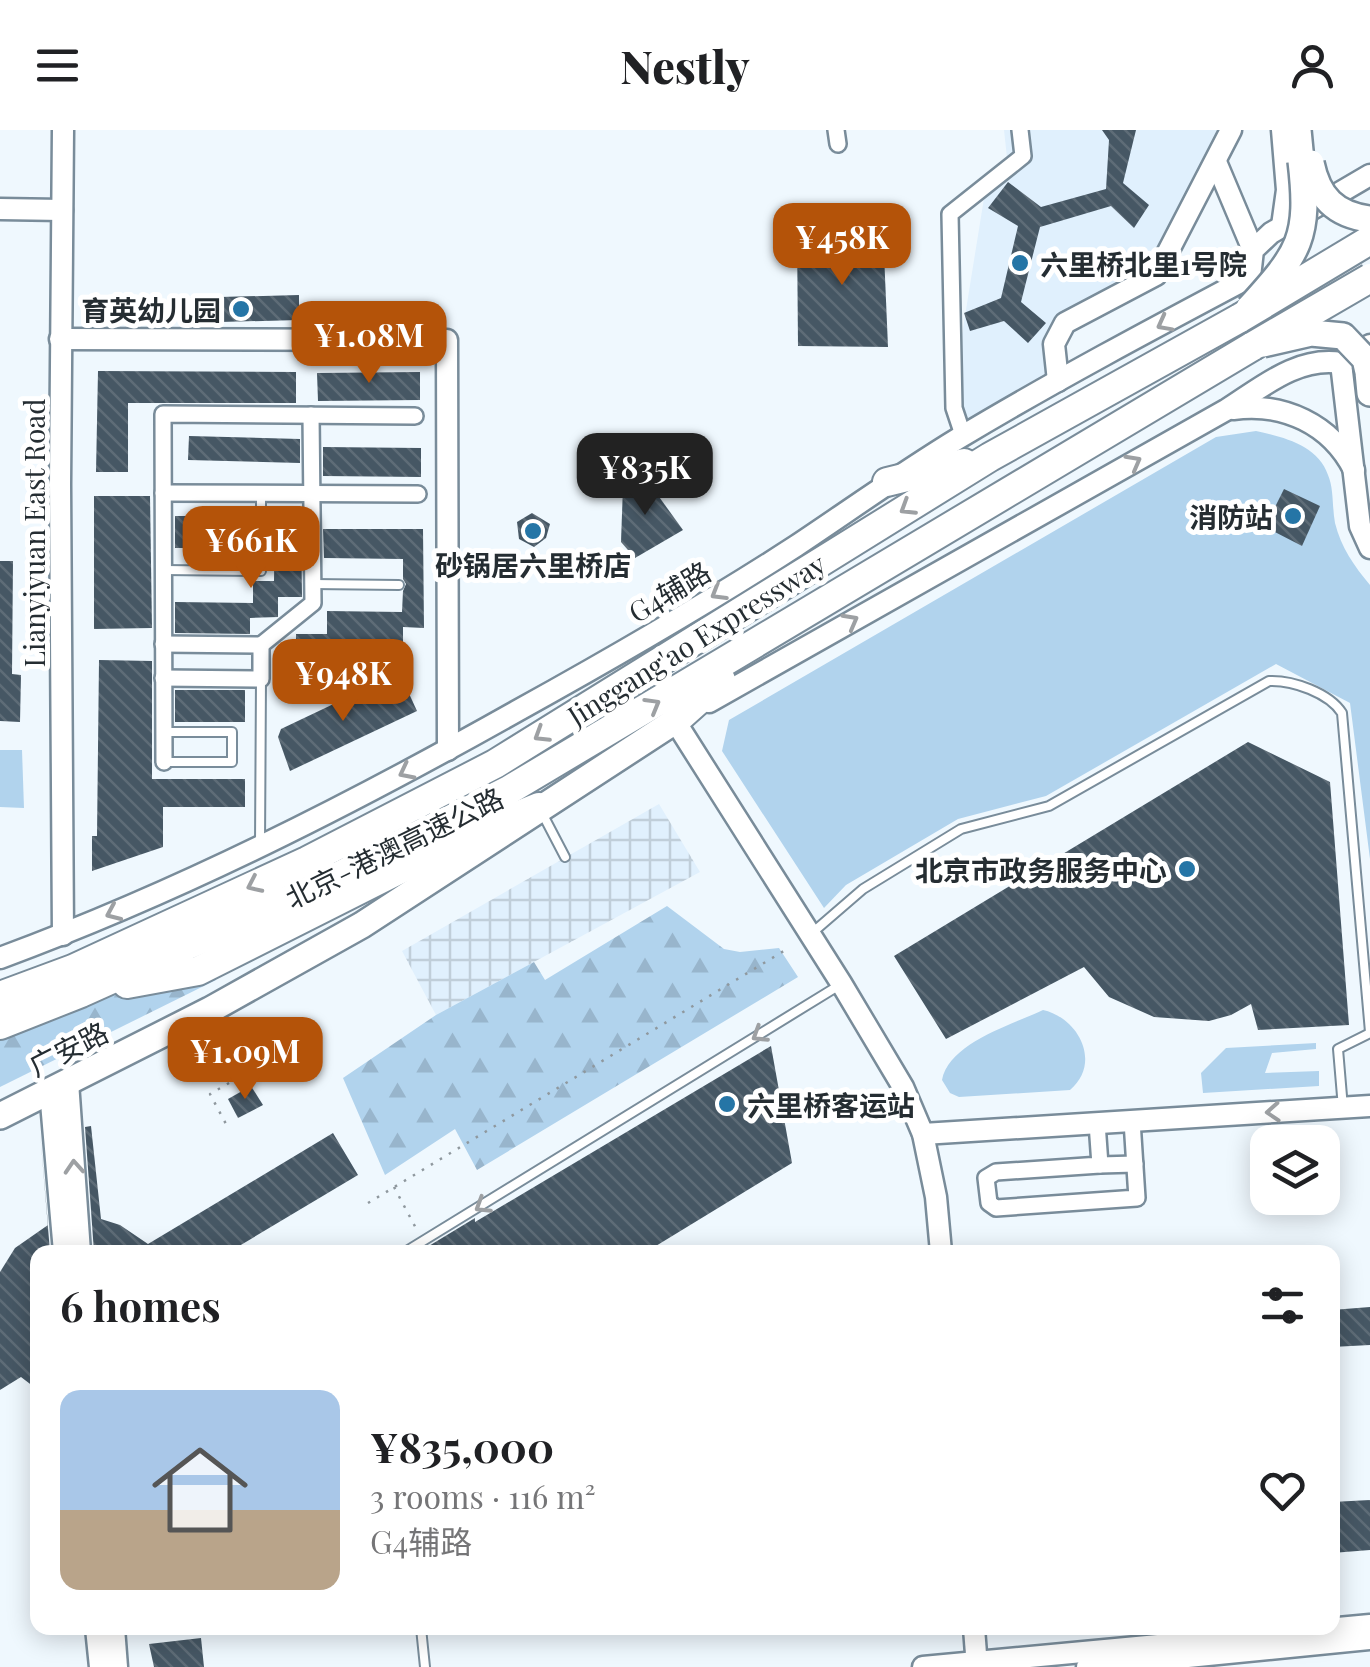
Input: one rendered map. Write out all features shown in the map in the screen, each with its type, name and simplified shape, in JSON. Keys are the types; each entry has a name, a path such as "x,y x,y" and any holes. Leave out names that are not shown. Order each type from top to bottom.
{"highway":[{"path":"1298,130 1306,161 1330,204 1348,216 1370,219"},
{"path":"1240,318 1284,270 1301,237 1308,130"},
{"name":"Jinggang'ao Expressway","path":"0,996 73,969 307,861 495,764 990,457 1240,318 1370,240"},
{"name":"Jinggang'ao Expressway","path":"770,636 1122,422 1370,278"},
{"path":"1253,346 1327,332 1343,336 1365,359 1369,383"},
{"path":"887,482 990,457"},
{"path":"675,721 770,636"},
{"name":"北京-港澳高速公路","path":"0,1024 82,993 319,886 509,790 770,636"},
{"name":"广安路","path":"0,1116 210,1010 362,925 675,721"},
{"path":"82,993 198,971 458,840 539,807"}],"street":[{"name":"Lianyiyuan East Road","path":"62,130 63,935"},
{"path":"963,436 954,408 950,214 1023,156 1020,130"},
{"path":"1058,380 1054,344 1066,323 1156,275 1231,130"},
{"path":"1282,130 1287,190 1282,226"},
{"path":"1216,162 1253,250 1250,277 1298,366"},
{"path":"1253,250 1282,226 1370,175"},
{"path":"0,209 62,210"},
{"name":"G4辅路","path":"0,958 63,935 260,847 448,750 597,666 795,546 887,482 963,436 1250,277"},
{"path":"60,338 447,340 448,750"},
{"path":"941,1245 923,1134 885,1054 675,721 1298,366 1341,363 1370,344"},
{"path":"1341,363 1360,526 1370,548"},
{"path":"1226,410 1262,407 1297,415 1333,440 1355,472"},
{"path":"164,762 163,414 414,416"},
{"path":"163,644 261,645 313,603 311,415"},
{"path":"163,493 418,494"},
{"path":"164,678 261,679 261,645"},
{"path":"59,1087 64,1245"},
{"path":"59,1087 79,1245"},
{"path":"923,1134 1370,1106"},
{"path":"1132,1121 1138,1198 996,1208 989,1203 986,1178 996,1172 1135,1164"},
{"path":"1097,1123 1100,1165"},
{"path":"1340,1628 1370,1625"},
{"path":"97,1635 100,1667"},
{"path":"115,1635 117,1667"},
{"path":"975,1635 977,1664"},
{"path":"923,1667 1269,1635"},
{"path":"1086,1667 1370,1639"}],"lane":[{"path":"163,570 261,571 261,494"},
{"path":"313,584 399,585"},
{"path":"260,847 261,679"},
{"path":"809,936 863,889 961,829 1049,806 1269,681 1287,680 1336,703 1342,713 1370,1033 1338,1049 1343,1108"},
{"path":"164,732 232,732 232,762 164,762"},
{"path":"539,807 566,858"},
{"path":"418,1245 842,983"},
{"path":"421,1635 424,1667"}],"path":[{"path":"368,1203 787,949"},
{"path":"210,1010 248,1072 210,1094 226,1124"},
{"path":"394,1187 424,1242"}],"shaded area":[{"path":"1004,130 1219,130 1151,267 1073,317 1048,378 966,419 955,378 985,192 1008,167"},
{"path":"659,804 700,872 436,1015 402,951"}],"green space":[{"path":"1256,431 1308,449 1323,465 1330,480 1341,540 1370,585 1370,859 1350,703 1276,664 1046,796 958,819 846,885 824,908 722,751 729,720 1216,437"},
{"path":"0,750 22,750 24,808 0,807"},
{"path":"667,906 724,949 740,952 779,948 798,977 477,1170 455,1129 385,1175 343,1078 436,1015 534,962 545,980"},
{"path":"208,972 216,980 0,1087 0,1039 115,994"},
{"path":"1043,1010 1067,1022 1082,1043 1084,1067 1070,1090 959,1097 950,1093 942,1080 956,1056 983,1037"},
{"path":"1316,1043 1316,1049 1272,1053 1265,1073 1319,1071 1319,1086 1203,1093 1201,1073 1226,1048"}],"building":[{"name":"六里桥北里1号院","path":"1102,130 1136,130 1123,183 1149,205 1134,228 1111,206 1040,227 1021,302 1046,323 1028,343 1004,321 970,331 964,313 1001,298 1018,226 988,208 1008,182 1041,207 1106,189 1109,140"},
{"path":"797,229 883,230 888,347 798,346"},
{"name":"育英幼儿园","path":"299,295 299,320 184,323 183,298"},
{"path":"98,371 296,372 296,403 128,403 128,472 96,472"},
{"path":"420,372 420,400 318,401 317,373"},
{"path":"189,436 300,439 300,463 188,460"},
{"path":"323,447 421,448 421,477 323,476"},
{"path":"644,476 683,530 635,558 621,542 623,486"},
{"name":"消防站","path":"1284,489 1320,506 1302,546 1265,527"},
{"path":"94,496 150,496 152,628 94,629"},
{"name":"砂锅居六里桥店","path":"532,513 550,524 546,538 534,547 519,539 517,522"},
{"path":"175,516 247,516 247,548 175,548"},
{"path":"275,516 301,517 302,597 278,597 278,617 250,618 250,634 175,633 175,602 253,603 253,581 274,581"},
{"path":"323,529 423,529 424,628 403,627 403,645 327,645 327,668 296,668 296,634 327,634 327,611 402,612 406,584 403,559 324,558"},
{"path":"0,561 13,561 12,674 21,675 20,722 0,721"},
{"path":"99,660 152,661 152,779 245,779 245,807 163,807 163,847 92,871 92,836 97,836"},
{"path":"406,687 417,711 290,771 278,737 281,729 363,690"},
{"path":"175,690 245,690 245,722 175,722"},
{"name":"北京市政务服务中心","path":"1248,742 1330,782 1349,1025 1258,1030 1251,1004 1209,1021 1154,1017 1109,997 1084,967 946,1039 894,956"},
{"name":"六里桥客运站","path":"771,1046 792,1163 657,1245 431,1245 475,1218 475,1222"},
{"path":"251,1086 263,1105 238,1118 228,1099"},
{"path":"91,1126 101,1219 120,1225 148,1244 333,1133 358,1175 241,1245 93,1245 85,1127"},
{"path":"48,1225 49,1245 30,1245 30,1384 21,1377 0,1390 0,1272 15,1248"},
{"path":"1370,1307 1370,1345 1340,1347 1340,1309"},
{"path":"1370,1500 1370,1550 1340,1552 1340,1502"},
{"path":"201,1638 204,1667 154,1667 149,1644"}],"place":[{"name":"六里桥北里1号院","path":"1020,263"},
{"name":"育英幼儿园","path":"241,309"},
{"name":"消防站","path":"1293,516"},
{"name":"砂锅居六里桥店","path":"533,531"},
{"name":"北京市政务服务中心","path":"1187,869"},
{"name":"六里桥客运站","path":"727,1104"}]}
